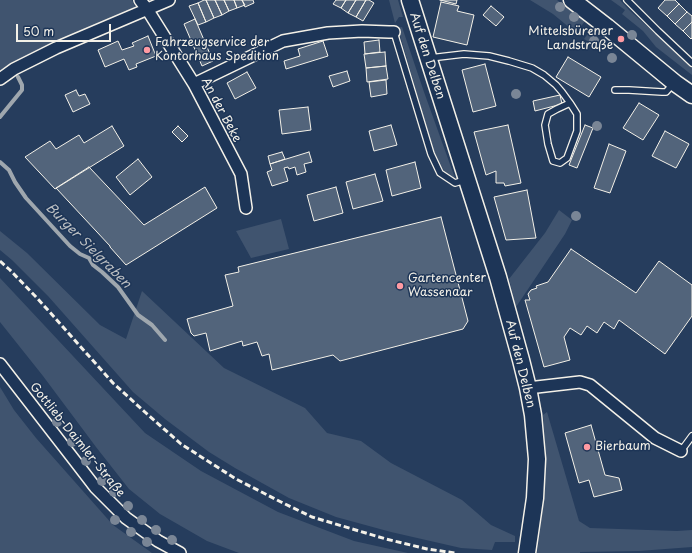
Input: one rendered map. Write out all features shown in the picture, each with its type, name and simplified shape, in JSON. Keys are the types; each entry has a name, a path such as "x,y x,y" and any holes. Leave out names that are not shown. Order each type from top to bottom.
{"main road":[{"name":"Auf den Delben","path":"410,0 503,295 528,388 537,459 535,498 527,553"},
{"path":"573,0 675,83 692,95"}],"street":[{"path":"0,79 14,69 143,4 169,0"},
{"name":"An der Beke","path":"143,4 194,84 240,174 246,208"},
{"path":"194,84 283,41 328,33 362,31 394,32"},
{"name":"Gottlieb-Daimler-Straße","path":"0,364 95,487 126,518 158,541 180,553"},
{"path":"528,388 580,382 590,385 655,438 681,451"}],"lane":[{"path":"627,0 692,63"},
{"name":"Auf den Delben","path":"394,32 431,154 440,173 455,183 467,180"},
{"path":"428,58 464,54 482,56 509,61 532,68 544,75 556,85 570,103 576,114 577,131 567,158 560,163 552,161 545,125 548,114 570,103"},
{"path":"615,90 666,92 675,83"},
{"path":"681,451 692,436"}],"shaded area":[{"path":"0,0 132,0 135,7 0,75"},
{"path":"389,0 398,0 403,17 399,17 395,23"},
{"path":"530,0 557,0 585,21 576,33 553,14"},
{"path":"611,0 620,0 692,67 692,75 656,47 643,31 622,14 625,10"},
{"path":"402,27 456,181 446,174 432,149 398,28"},
{"path":"590,31 607,46 604,50 584,39"},
{"path":"559,210 572,220 565,234 516,307 509,279 545,233"},
{"path":"281,219 289,249 251,258 236,231"},
{"path":"0,231 27,253 100,325 126,339 142,291 224,368 305,408 327,433 361,441 391,463 462,500 491,525 515,536 515,542 495,542 492,550 461,548 391,532 336,517 289,498 235,468 209,452 165,419 133,392 48,296 0,250"},
{"path":"0,278 145,433 201,471 278,512 354,541 408,553 239,553 207,541 160,514 129,489 0,322"},
{"path":"0,387 14,410 36,438 113,525 152,553 0,553"},
{"path":"547,412 579,521 590,528 677,531 692,530 692,547 639,551 537,553 544,500 546,457 543,415"}],"building":[{"path":"206,0 214,18 206,22 198,3"},
{"path":"206,0 215,0 222,15 214,18"},
{"path":"215,0 224,0 229,11 222,15"},
{"path":"224,0 234,0 237,8 229,11"},
{"path":"234,0 242,0 245,5 237,8"},
{"path":"242,0 253,0 254,3 245,7"},
{"path":"336,0 346,0 341,8 333,4"},
{"path":"346,0 356,0 348,13 341,8"},
{"path":"356,0 366,0 356,17 348,13"},
{"path":"366,0 374,3 363,21 356,17"},
{"path":"440,0 457,0 456,4"},
{"path":"665,0 675,0 679,4 667,16 658,8"},
{"path":"441,2 459,6 457,11 474,15 467,45 433,37"},
{"path":"198,3 206,22 198,25 189,6"},
{"path":"679,4 687,12 675,24 667,16"},
{"path":"491,6 504,17 496,26 483,15"},
{"path":"687,12 692,16 692,22 683,31 675,24"},
{"path":"195,19 213,61 202,66 184,24"},
{"path":"692,22 692,38 691,39 683,31"},
{"path":"148,36 156,56 136,64 137,67 129,70 124,59 105,67 98,50 118,41 122,50 134,46 132,43"},
{"path":"379,40 380,52 365,54 364,42"},
{"path":"323,41 328,56 286,69 284,61 300,56 298,49"},
{"path":"385,52 386,66 366,68 364,54"},
{"path":"568,57 601,77 589,97 556,77"},
{"path":"485,64 496,106 473,112 462,70"},
{"path":"386,66 388,79 367,82 366,68"},
{"path":"347,71 350,81 333,87 329,76"},
{"path":"247,72 256,88 235,99 227,83"},
{"path":"386,80 387,94 371,97 369,82"},
{"path":"76,90 79,96 85,94 90,104 73,112 65,95"},
{"path":"560,95 562,104 535,111 533,101"},
{"path":"639,103 659,115 643,140 623,128"},
{"path":"308,107 311,130 282,134 279,110"},
{"path":"391,125 397,145 374,151 369,131"},
{"path":"508,125 521,183 505,186 504,183 496,183 496,171 486,175 474,132"},
{"path":"585,125 593,128 577,168 569,165"},
{"path":"112,126 124,146 55,189 25,157 50,141 56,149 79,135 84,143"},
{"path":"178,126 188,136 182,142 172,132"},
{"path":"665,131 689,144 676,168 652,156"},
{"path":"609,144 626,151 610,193 594,188"},
{"path":"282,152 285,159 270,164 268,156"},
{"path":"309,152 312,162 304,164 306,172 297,175 295,167 289,169 288,167 284,168 288,181 272,186 267,172 272,170 270,164"},
{"path":"138,159 152,177 130,195 116,177"},
{"path":"415,162 421,188 392,196 386,170"},
{"path":"89,167 144,225 205,187 217,208 126,265 56,188"},
{"path":"375,174 383,201 353,209 346,182"},
{"path":"336,187 343,213 314,221 307,195"},
{"path":"527,190 536,238 506,240 494,197"},
{"path":"441,217 468,321 463,329 340,361 333,355 272,370 269,354 262,356 257,342 243,346 242,341 210,351 206,333 194,336 191,333 187,319 233,306 225,275 239,272 238,267"},
{"path":"571,249 636,293 659,261 692,285 692,316 665,354 619,320 614,329 604,322 597,333 587,326 581,335 570,328 564,337 570,360 544,367 525,300 530,300 528,294 531,290 537,288 536,286 548,282"},
{"path":"591,425 605,475 619,478 622,490 594,497 589,480 579,483 565,433"}],"waterway":[{"name":"Burger Sielgraben","path":"0,117 22,90 22,85 18,77"},
{"name":"Burger Sielgraben","path":"0,162 9,170 26,198 70,246 80,254 89,258 93,265 118,287 138,315 152,325 165,340"}],"railway":[{"path":"0,261 38,299 113,383 181,444 236,479 312,517 386,539 427,549 455,553"}],"place":[{"name":"Mittelsbürener Landstraße","path":"621,39"},
{"name":"Fahrzeugservice der Kontorhaus Spedition","path":"147,50"},
{"name":"Gartencenter Wassenaar","path":"400,286"},
{"name":"Bierbaum","path":"587,447"}]}
